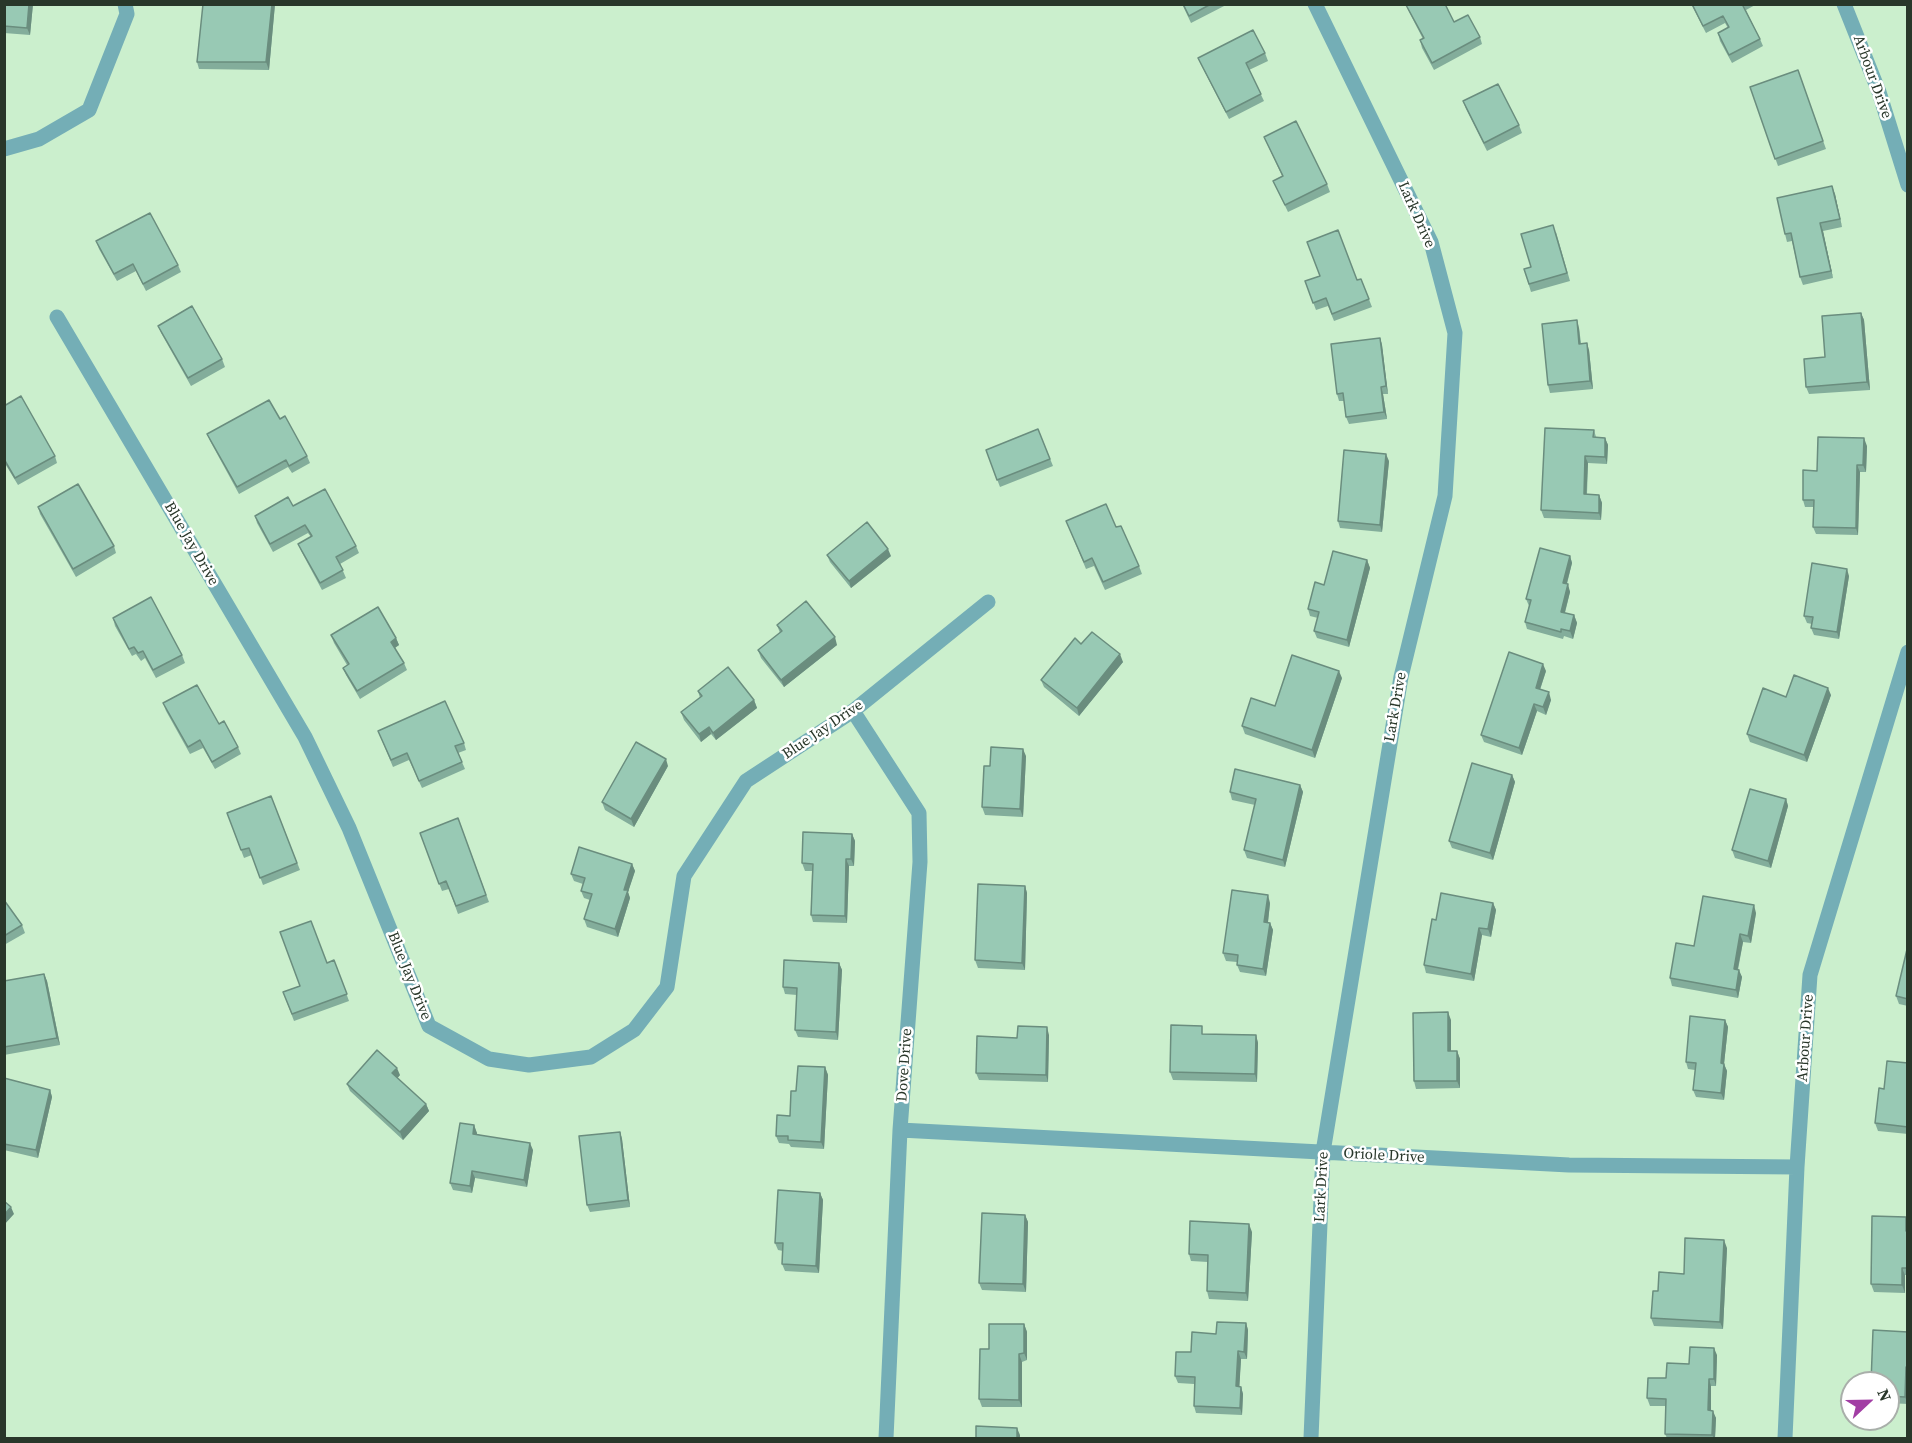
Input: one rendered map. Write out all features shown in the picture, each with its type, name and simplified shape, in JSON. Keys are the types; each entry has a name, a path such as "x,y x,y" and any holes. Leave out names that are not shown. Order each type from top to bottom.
{"street":[{"path":"4,149 39,138 89,110 127,14 125,4"},
{"name":"Lark Drive","path":"1311,1438 1323,1152 1401,677 1446,496 1455,333 1431,242 1315,4"},
{"name":"Arbour Drive","path":"1844,4 1879,92 1908,185"},
{"name":"Blue Jay Drive","path":"57,317 305,737 349,828 429,1026 489,1059 529,1065 591,1057 634,1030 667,987 684,876 746,781 854,711 988,602"},
{"name":"Arbour Drive","path":"1785,1438 1797,1167 1810,975 1908,652"},
{"name":"Dove Drive","path":"854,711 919,813 920,862 900,1130 886,1438"},
{"name":"Oriole Drive","path":"900,1130 1569,1165 1797,1167"}],"building":[{"path":"4,4 29,4 27,28 4,26"},
{"path":"203,4 272,4 266,62 197,62"},
{"path":"1183,4 1211,4 1189,16"},
{"path":"1407,4 1445,4 1454,22 1468,15 1480,37 1432,63 1420,40 1424,38"},
{"path":"1692,4 1742,4 1760,39 1729,55 1718,33 1729,27 1723,16 1703,26"},
{"path":"1253,30 1265,53 1246,63 1261,94 1226,112 1198,58"},
{"path":"1798,70 1823,141 1775,159 1750,87"},
{"path":"1498,84 1519,125 1484,143 1463,101"},
{"path":"1296,121 1327,184 1285,205 1273,181 1283,176 1264,137"},
{"path":"1832,186 1840,219 1820,223 1831,271 1800,277 1791,233 1785,234 1777,198"},
{"path":"150,213 178,265 143,284 133,264 114,274 96,241"},
{"path":"1553,225 1567,273 1529,284 1524,269 1531,267 1521,234"},
{"path":"1338,230 1357,280 1361,279 1369,299 1332,314 1326,298 1313,303 1305,281 1320,276 1307,242"},
{"path":"192,306 222,359 188,378 158,326"},
{"path":"1861,313 1867,382 1806,387 1804,359 1825,357 1822,316"},
{"path":"1577,320 1579,344 1587,343 1590,381 1548,385 1542,324"},
{"path":"1380,338 1386,386 1381,387 1384,412 1346,417 1343,393 1337,394 1331,344"},
{"path":"21,396 55,456 15,478 4,459 4,406"},
{"path":"269,400 280,419 285,416 307,456 289,466 286,460 237,487 207,434"},
{"path":"1545,428 1594,430 1593,437 1605,438 1605,457 1585,456 1584,494 1599,495 1599,513 1541,510"},
{"path":"1038,429 1050,459 997,480 986,450"},
{"path":"1818,437 1864,438 1863,465 1857,465 1856,528 1813,527 1814,500 1803,500 1803,470 1817,471"},
{"path":"1344,450 1386,454 1380,525 1338,521"},
{"path":"78,484 114,546 73,569 38,507"},
{"path":"325,489 356,546 336,557 343,570 320,583 298,544 312,536 305,525 270,544 255,516 288,497 293,506"},
{"path":"1106,504 1116,527 1121,526 1139,566 1103,582 1092,558 1084,562 1066,521"},
{"path":"867,522 888,549 849,581 827,555"},
{"path":"1540,548 1570,556 1563,583 1568,584 1561,612 1574,615 1570,631 1561,629 1561,632 1525,622 1531,600 1526,599"},
{"path":"1333,551 1367,560 1347,640 1314,631 1319,612 1308,609 1315,582 1324,585"},
{"path":"1812,563 1847,569 1837,632 1811,628 1813,617 1804,616"},
{"path":"151,597 182,655 153,670 143,651 138,653 134,647 129,649 113,618"},
{"path":"806,601 835,637 781,680 758,650 782,631 777,625"},
{"path":"378,607 396,638 391,642 404,663 357,691 343,668 349,664 331,635"},
{"path":"1092,632 1120,654 1077,708 1041,680 1075,638 1081,644"},
{"path":"1509,652 1543,664 1536,688 1549,692 1543,707 1534,704 1519,748 1481,735"},
{"path":"1292,655 1339,671 1312,750 1242,726 1251,698 1275,706"},
{"path":"728,667 754,700 713,733 709,727 699,734 681,712 702,696 698,691"},
{"path":"1794,675 1828,688 1804,755 1747,734 1763,688 1786,697"},
{"path":"197,685 219,724 224,721 238,747 212,762 200,740 188,747 163,703"},
{"path":"445,701 464,743 455,746 462,762 419,781 407,753 391,760 378,731"},
{"path":"636,742 666,759 631,819 602,802"},
{"path":"991,747 1023,749 1020,809 982,807 984,766 990,766"},
{"path":"1472,763 1512,775 1490,853 1449,841"},
{"path":"1235,769 1300,785 1283,860 1244,850 1256,799 1230,792"},
{"path":"1750,789 1786,799 1768,861 1732,850"},
{"path":"271,796 297,863 260,878 249,848 241,850 227,813"},
{"path":"458,818 486,895 456,906 446,881 439,884 420,833"},
{"path":"803,832 852,834 851,859 846,859 845,916 811,915 813,864 802,863"},
{"path":"579,847 632,864 624,890 628,890 615,929 584,919 592,894 581,891 585,878 571,874"},
{"path":"978,884 1025,886 1022,963 975,960"},
{"path":"1232,890 1268,895 1264,922 1270,923 1263,969 1237,965 1238,955 1223,953"},
{"path":"1441,893 1493,903 1488,929 1479,928 1471,974 1424,965 1432,919 1436,920"},
{"path":"1703,896 1754,905 1748,936 1740,934 1734,969 1739,970 1736,990 1670,978 1676,943 1694,946"},
{"path":"4,900 22,925 4,936"},
{"path":"311,921 327,963 334,960 347,994 292,1014 283,992 300,986 280,932"},
{"path":"1908,945 1908,999 1896,996"},
{"path":"784,960 839,963 836,1032 795,1030 797,988 783,987"},
{"path":"44,974 57,1038 4,1047 4,981"},
{"path":"1448,1012 1448,1051 1457,1051 1457,1081 1414,1081 1413,1013"},
{"path":"1690,1016 1725,1020 1721,1093 1693,1090 1696,1063 1686,1062"},
{"path":"1171,1025 1202,1026 1202,1034 1256,1035 1255,1074 1170,1072"},
{"path":"1018,1026 1047,1027 1046,1075 976,1073 977,1036 1017,1038"},
{"path":"377,1050 397,1068 392,1073 426,1104 400,1132 347,1084"},
{"path":"1887,1061 1908,1063 1908,1127 1875,1123 1879,1088 1884,1089"},
{"path":"798,1066 825,1067 821,1142 788,1140 788,1136 776,1136 777,1115 790,1116 791,1091 796,1091"},
{"path":"4,1078 50,1090 36,1150 4,1144"},
{"path":"460,1123 474,1125 473,1134 530,1143 524,1180 472,1171 470,1186 450,1183"},
{"path":"620,1132 628,1200 587,1205 579,1136"},
{"path":"778,1190 820,1193 816,1266 782,1264 783,1243 775,1243"},
{"path":"4,1201 11,1207 4,1215"},
{"path":"982,1213 1025,1215 1023,1284 979,1283"},
{"path":"1872,1216 1906,1217 1908,1268 1902,1268 1902,1285 1871,1284"},
{"path":"1190,1221 1249,1224 1246,1293 1207,1291 1208,1255 1189,1254"},
{"path":"1685,1238 1724,1240 1720,1322 1651,1318 1653,1291 1658,1291 1659,1272 1684,1274"},
{"path":"1217,1322 1246,1323 1244,1352 1238,1351 1236,1386 1241,1387 1240,1408 1194,1406 1195,1377 1175,1376 1176,1352 1191,1352 1192,1332 1216,1334"},
{"path":"989,1324 1024,1324 1024,1353 1019,1354 1019,1400 979,1399 980,1349 989,1349"},
{"path":"1873,1330 1908,1332 1905,1397 1900,1397 1900,1371 1871,1371"},
{"path":"1690,1347 1714,1348 1714,1379 1709,1379 1708,1410 1713,1411 1712,1435 1665,1434 1666,1399 1647,1398 1648,1378 1666,1378 1667,1363 1689,1364"},
{"path":"976,1426 1017,1428 1017,1438 976,1438"}]}
